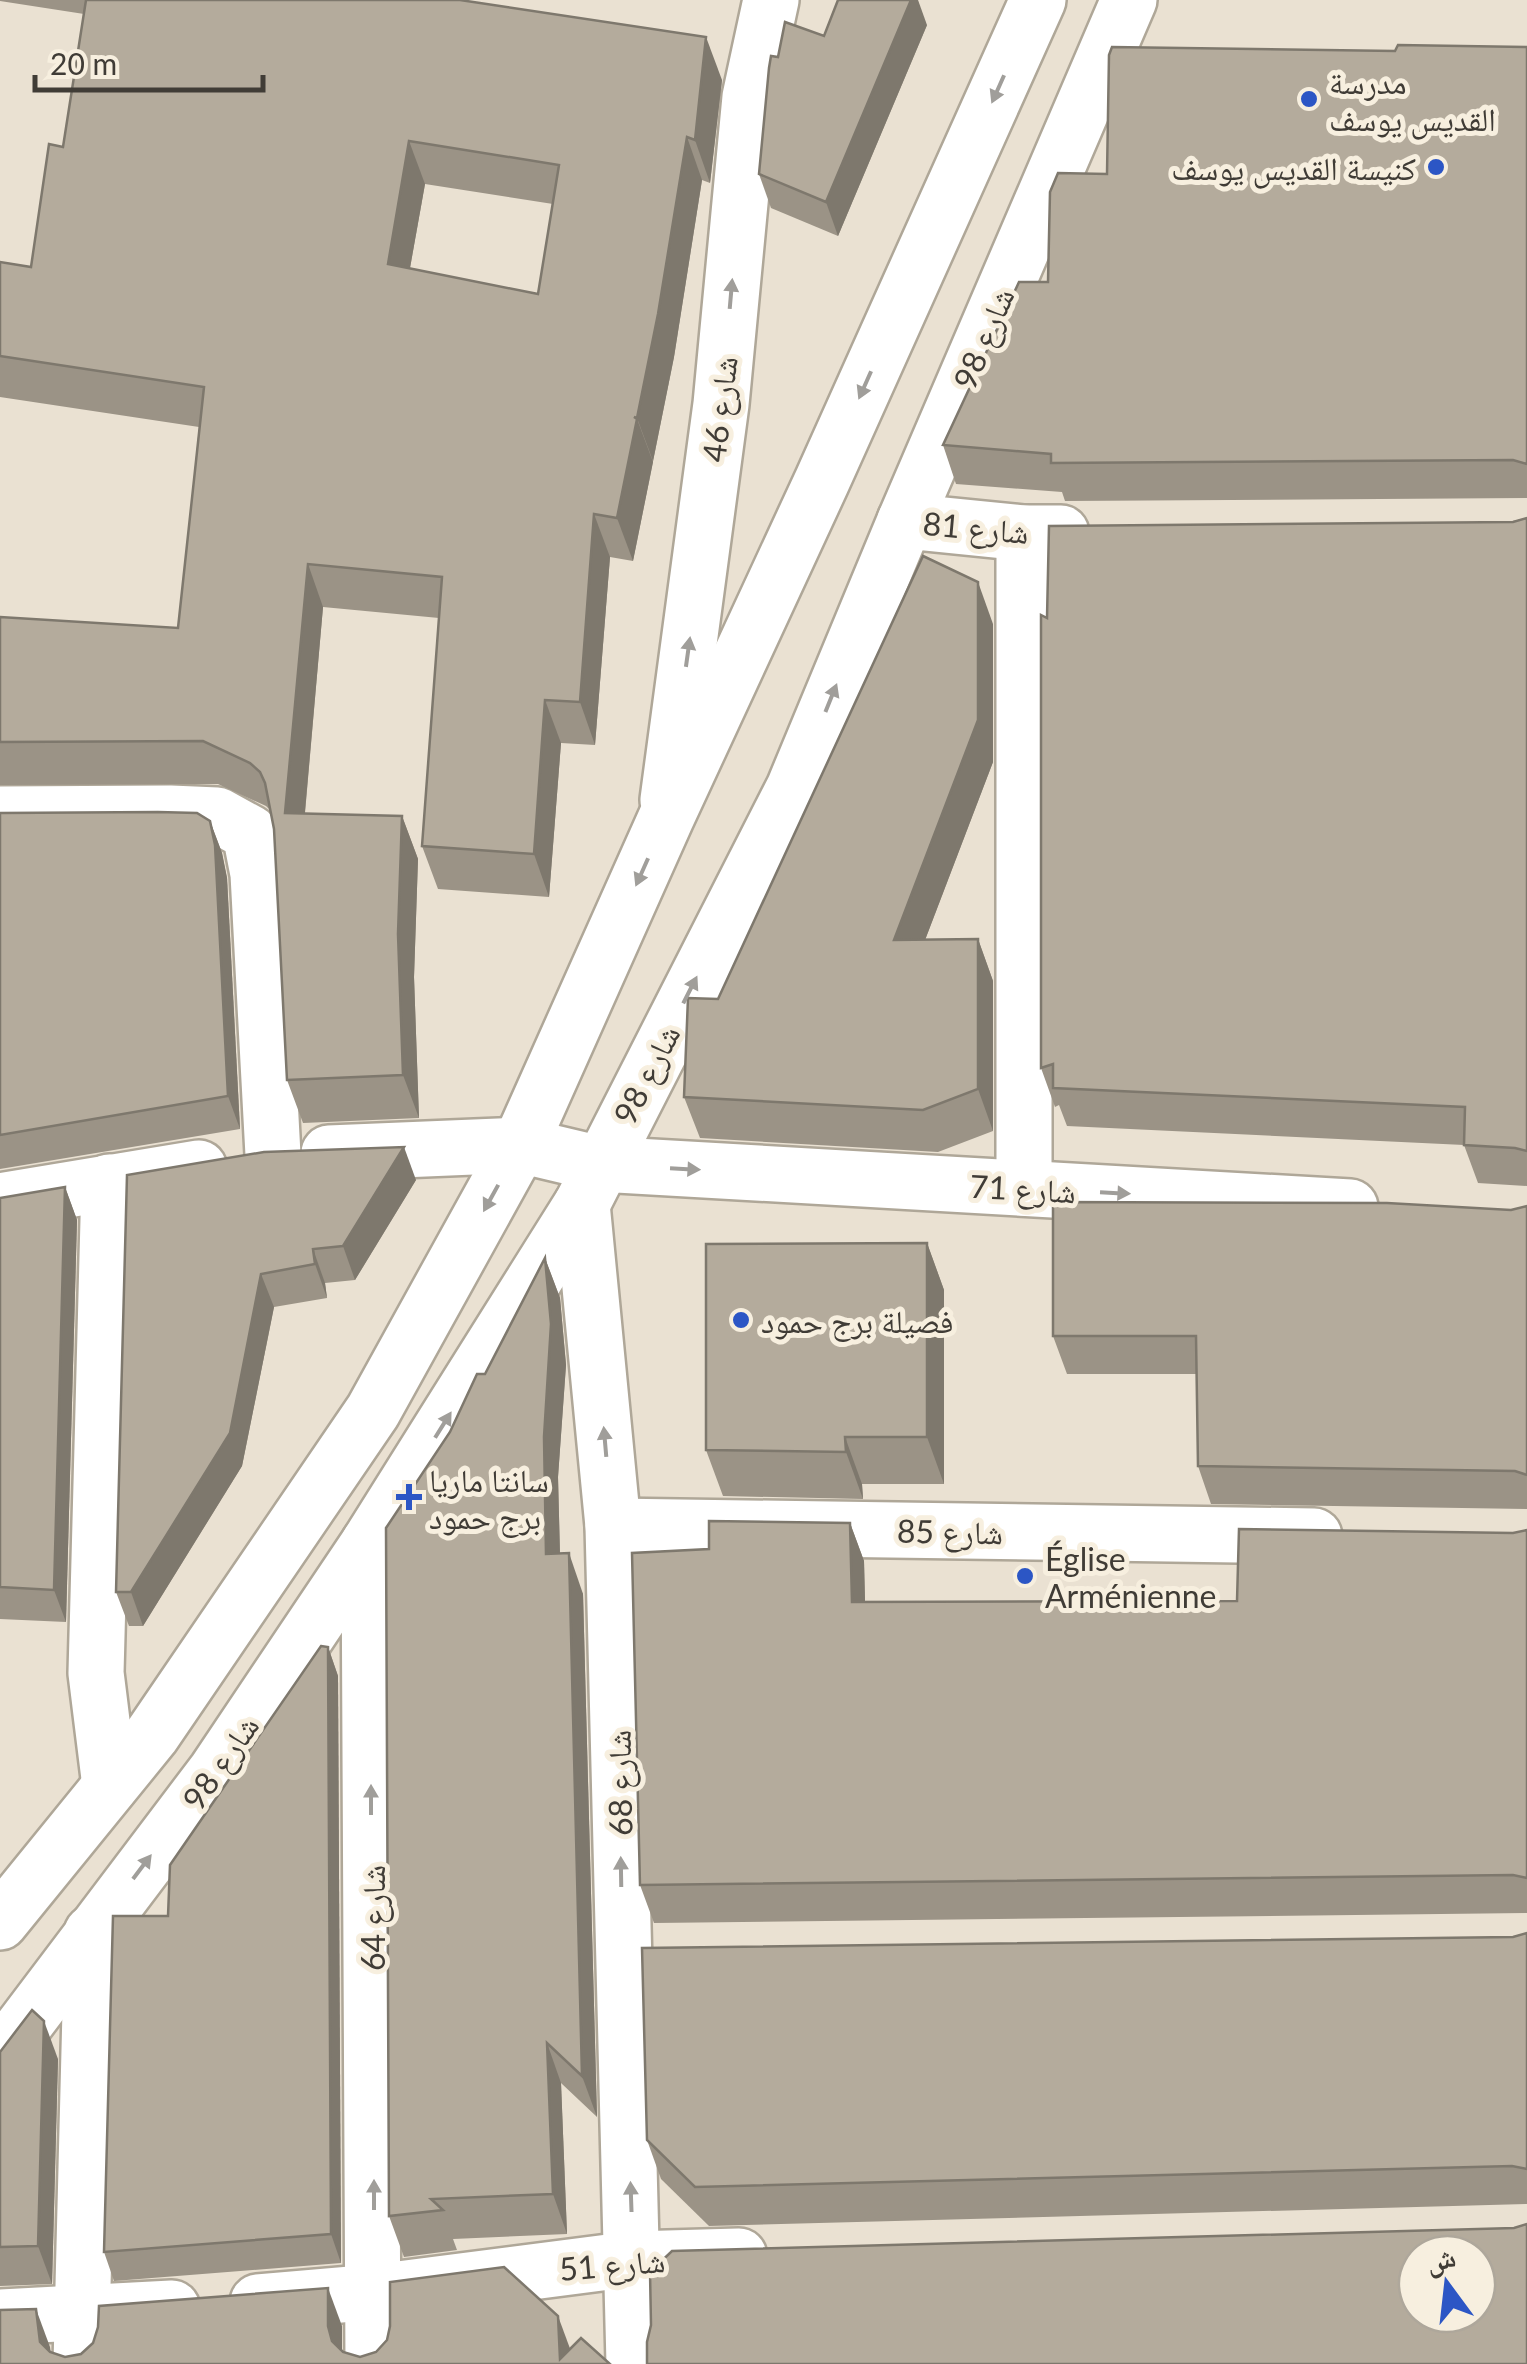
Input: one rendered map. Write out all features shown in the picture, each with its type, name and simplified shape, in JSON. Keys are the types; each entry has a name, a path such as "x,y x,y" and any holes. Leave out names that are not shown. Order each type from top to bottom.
{"street":[{"name":"شارع 46","path":"666,818 720,404 750,97 771,0"},
{"path":"0,1922 152,1735 372,1411 520,1145 1038,0"},
{"name":"شارع 98","path":"0,2057 216,1771 369,1543 591,1184 794,788 1128,0"},
{"name":"شارع 81","path":"905,521 1024,533 1101,532"},
{"path":"1024,533 1024,1188"},
{"path":"0,814 170,812 218,816 250,833 258,874 273,1156"},
{"name":"شارع 71","path":"0,1201 273,1156 520,1145 591,1184 1024,1188 1392,1209"},
{"path":"109,1182 96,1673 110,1786"},
{"name":"شارع 68","path":"591,1184 612,1526 634,2364"},
{"name":"شارع 85","path":"612,1526 1368,1537"},
{"name":"شارع 64","path":"369,1543 374,2364"},
{"path":"81,2340 92,1933"},
{"path":"624,1956 682,1955"},
{"name":"شارع 51","path":"0,2317 81,2340 375,2292 632,2258 791,2254"}],"building":[{"path":"86,0 460,0 706,37 695,140 687,137 658,314 637,418 634,417 637,419 617,518 594,514 580,702 545,700 534,854 422,846 442,577 308,564 285,813 402,816 398,934 403,1075 287,1080 274,829 265,783 250,763 203,741 0,742 0,617 178,628 204,387 0,356 0,262 31,267 49,144 63,147","holes":["409,141 559,165 538,294 388,264"]},
{"path":"838,0 911,0 826,202 759,174 771,56 778,57 785,22 824,36"},
{"path":"1398,45 1527,47 1527,464 1513,460 1051,463 1051,454 943,445 1019,282 1048,282 1050,192 1058,173 1107,174 1112,47 1395,51"},
{"path":"1527,518 1527,1151 1464,1145 1465,1107 1053,1088 1053,1064 1041,1068 1041,615 1047,618 1049,526 1513,522"},
{"path":"923,556 978,582 978,720 894,940 978,939 978,1089 923,1110 684,1097 688,998 718,999"},
{"path":"0,813 197,813 210,821 215,845 228,1096 0,1135"},
{"path":"404,1147 343,1246 313,1249 315,1264 261,1274 230,1433 131,1592 116,1592 127,1175 264,1152"},
{"path":"65,1187 54,1590 0,1587 0,1198"},
{"path":"1053,1202 1387,1203 1511,1210 1527,1206 1527,1475 1515,1471 1198,1466 1196,1336 1053,1336"},
{"path":"927,1243 927,1437 845,1437 846,1452 706,1450 706,1244"},
{"path":"545,1258 551,1324 544,1437 546,1554 569,1553 582,2076 547,2043 553,2194 431,2199 443,2210 389,2216 386,1528 450,1432 477,1374 485,1374"},
{"path":"709,1521 850,1523 852,1602 1237,1601 1239,1529 1513,1533 1527,1530 1527,1878 1513,1875 640,1885 632,1553 709,1549"},
{"path":"321,1646 328,1647 331,2234 104,2252 113,1916 168,1916 170,1865"},
{"path":"1527,1933 1527,2169 1512,2166 695,2187 647,2140 642,1948 1513,1937"},
{"path":"32,2010 44,2021 38,2246 0,2247 0,2052"},
{"path":"1527,2224 1527,2364 647,2364 650,2272 672,2251 1514,2228"},
{"path":"504,2267 558,2316 560,2359 581,2338 610,2364 0,2364 0,2310 36,2309 40,2342 50,2352 65,2357 81,2354 93,2343 99,2306 328,2288 332,2341 343,2352 360,2357 376,2352 387,2340 390,2282"}],"place":[{"name":"مدرسة القديس يوسف","path":"1309,99"},
{"name":"كنيسة القديس يوسف","path":"1436,167"},
{"name":"فصيلة برج حمود","path":"741,1320"},
{"name":"سانتا ماريا برج حمود","path":"409,1497"},
{"name":"Église Arménienne","path":"1025,1576"}]}
